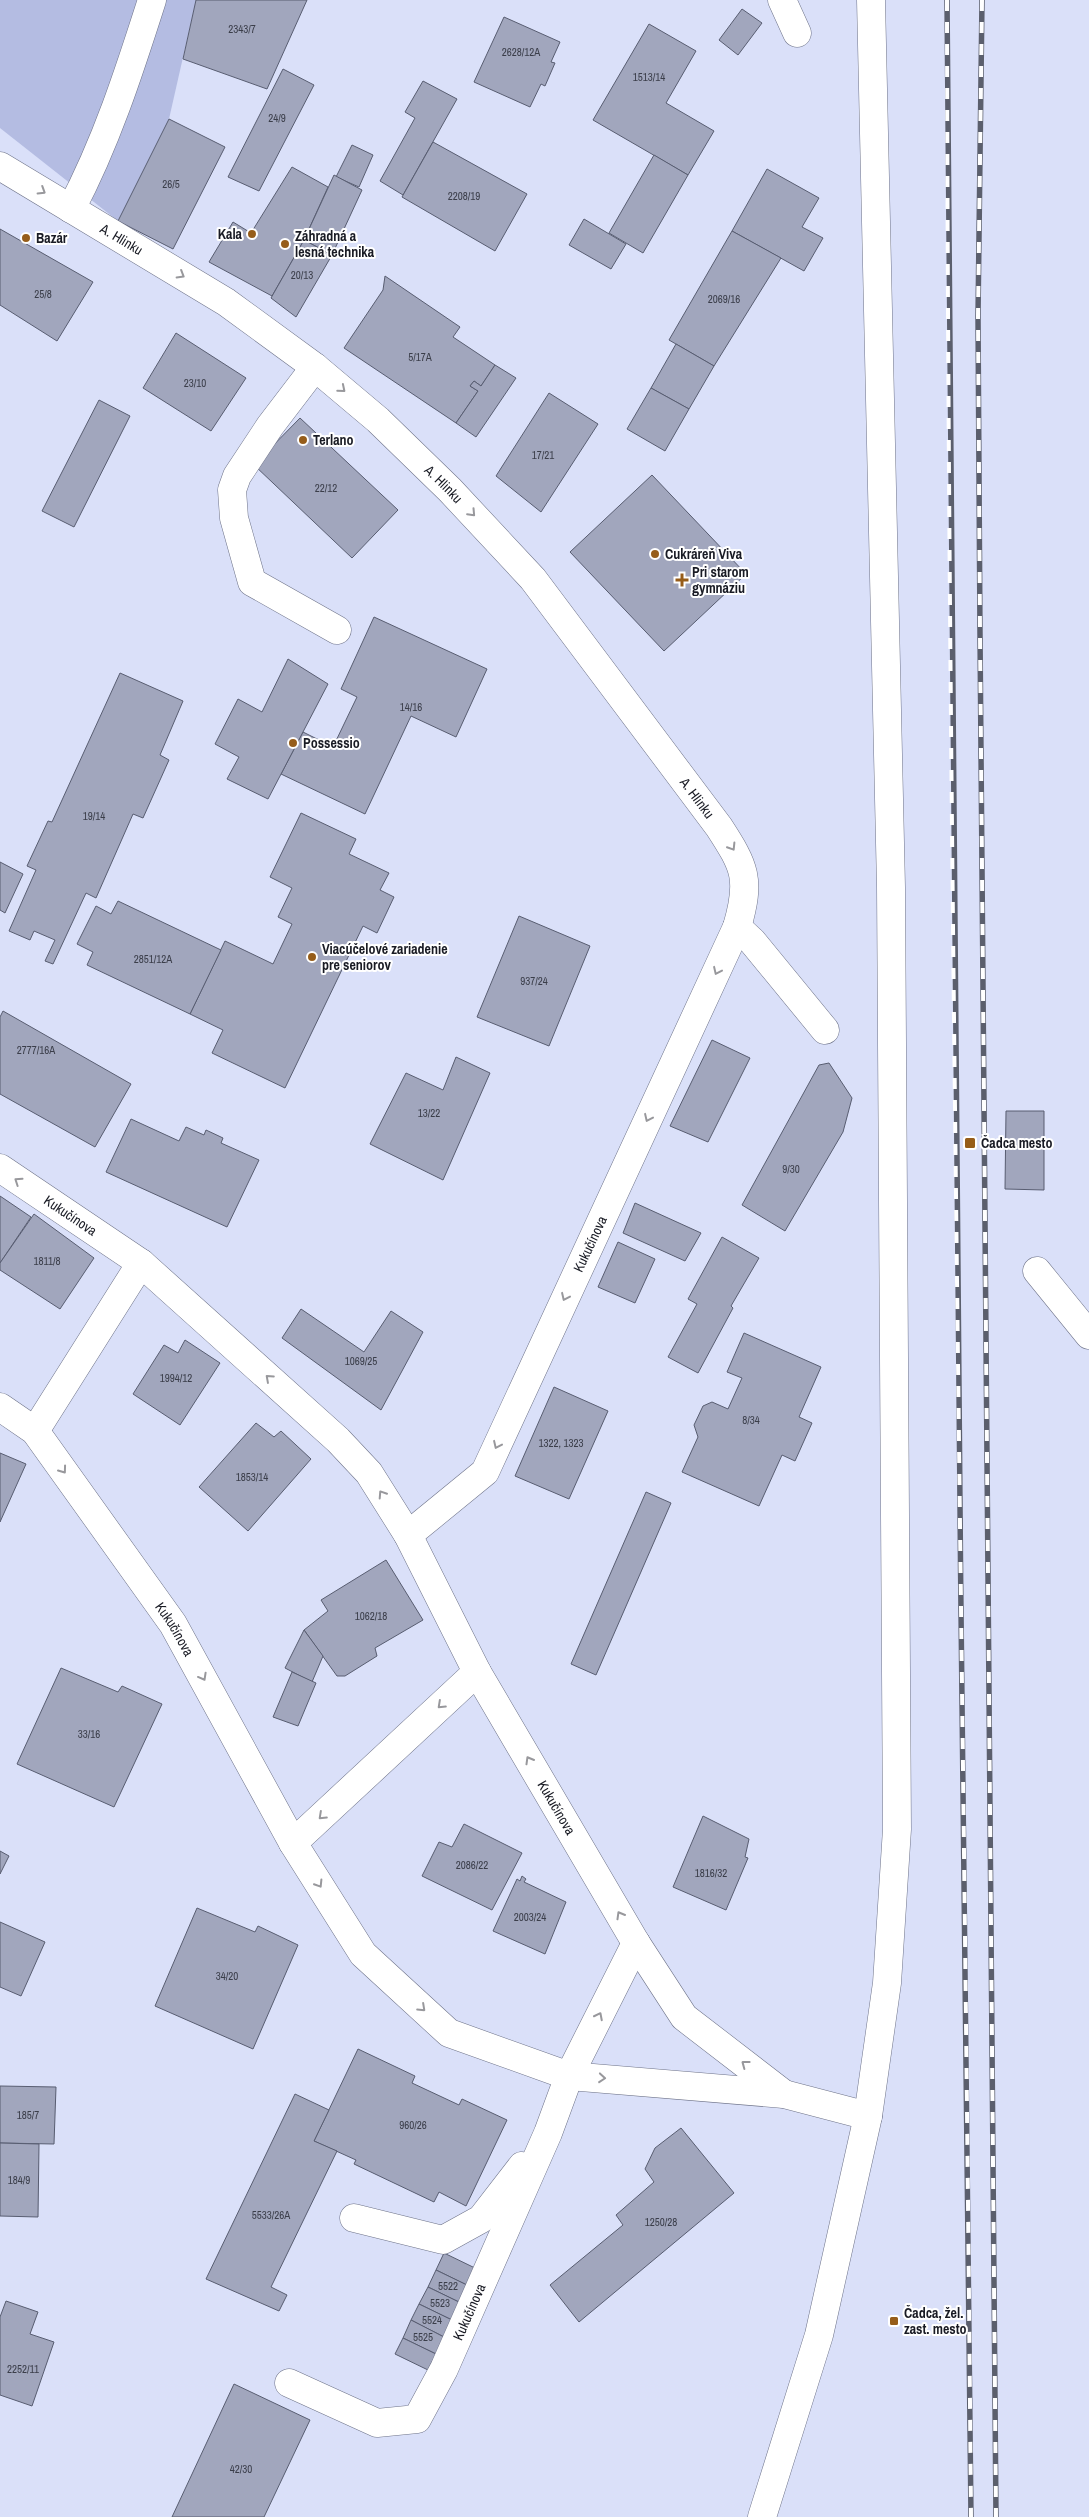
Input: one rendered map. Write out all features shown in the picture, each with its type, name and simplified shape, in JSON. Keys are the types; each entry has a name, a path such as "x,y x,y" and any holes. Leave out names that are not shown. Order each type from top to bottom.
{"street":[{"path":"71,209 81,193 124,90 152,0"},
{"path":"782,0 796,33"},
{"path":"762,2517 819,2334 868,2116 886,1983 897,1829 891,887 871,4"},
{"name":"A. Hlinku","path":"0,166 226,302 315,367 378,420 450,490 533,578 719,827 743,869 746,886 744,903 737,926"},
{"path":"315,367 270,426 237,476 232,490 234,518 252,582 337,630"},
{"path":"737,926 752,941 825,1030"},
{"name":"Kukučínova","path":"408,1535 484,1472 737,926"},
{"name":"Kukučínova","path":"0,1168 140,1263 338,1440 369,1473 408,1535 477,1672 636,1943 684,2017 784,2094"},
{"path":"34,1431 140,1263"},
{"path":"1036,1272 1089,1335"},
{"name":"Kukučínova","path":"0,1407 34,1431 173,1624 294,1842 363,1954 449,2033 570,2076 784,2094"},
{"path":"294,1842 477,1672"},
{"name":"Kukučínova","path":"289,2383 376,2423 417,2419 444,2369 548,2133 570,2076 636,1943"},
{"path":"784,2094 868,2116"},
{"path":"354,2218 443,2240 481,2219 548,2133"}],"shaded area":[{"path":"0,0 196,0 169,119 118,221 0,128"}],"building":[{"path":"196,0 307,0 267,89 183,59"},
{"path":"742,9 762,23 738,55 719,40"},
{"path":"504,17 560,42 551,62 555,63 545,86 541,84 530,107 474,82"},
{"path":"649,24 696,51 666,103 714,131 688,175 593,120"},
{"path":"283,69 314,85 259,191 228,177"},
{"path":"423,81 457,99 403,195 380,181 415,118 405,112"},
{"path":"169,119 225,147 173,249 118,221"},
{"path":"433,142 527,194 495,251 402,197"},
{"path":"352,145 373,155 359,187 336,177"},
{"path":"654,155 688,175 643,253 609,233"},
{"path":"292,167 328,187 304,240 272,296 209,262 233,222 251,233"},
{"path":"767,169 819,198 802,227 823,238 804,271 732,231"},
{"path":"334,175 362,190 332,255 304,240"},
{"path":"584,219 626,244 611,269 569,245"},
{"path":"0,229 93,282 57,341 0,305"},
{"path":"732,231 781,258 714,366 669,340"},
{"path":"304,240 332,255 296,317 271,298"},
{"path":"385,276 460,327 453,337 495,365 481,386 474,381 470,386 478,391 456,423 344,348 383,290"},
{"path":"176,333 246,378 211,431 143,388"},
{"path":"676,344 714,366 689,409 651,388"},
{"path":"495,365 516,378 476,437 456,423 478,391 470,386 474,381 481,386"},
{"path":"651,388 689,409 665,451 627,429"},
{"path":"549,393 598,424 541,512 496,476"},
{"path":"99,400 130,416 74,527 42,511"},
{"path":"300,418 398,510 352,558 254,465"},
{"path":"652,475 746,574 664,651 570,552"},
{"path":"374,617 487,669 456,737 411,716 365,814 281,774 303,732 333,747 357,697 341,689"},
{"path":"288,659 328,684 268,799 227,779 239,757 215,744 238,699 262,712"},
{"path":"120,673 183,701 160,755 169,760 143,818 133,814 96,898 86,893 53,964 45,961 55,940 34,931 30,940 9,931 36,870 27,866 48,821 52,822"},
{"name":"Viacúčelové zariadenie pre seniorov","path":"301,813 356,839 349,854 389,873 380,890 394,897 377,933 363,926 285,1088 212,1053 223,1030 190,1014 225,941 273,964 292,924 278,917 292,888 270,877"},
{"path":"0,862 23,874 5,913 0,910"},
{"path":"118,901 221,950 190,1014 87,965 93,952 77,944 96,906 111,914"},
{"path":"519,916 590,946 549,1046 477,1017"},
{"path":"3,1011 131,1084 95,1147 0,1094 0,1017"},
{"path":"712,1040 750,1058 708,1142 670,1126"},
{"path":"456,1057 490,1073 443,1180 370,1144 406,1073 443,1090"},
{"path":"829,1063 852,1098 843,1132 785,1231 742,1205 819,1065"},
{"path":"1006,1111 1044,1111 1044,1190 1005,1189"},
{"path":"131,1119 179,1141 186,1127 204,1135 206,1130 223,1138 221,1143 259,1160 227,1227 106,1172"},
{"path":"0,1196 31,1217 0,1263"},
{"path":"635,1203 701,1233 685,1261 623,1233"},
{"path":"34,1214 94,1258 60,1309 0,1270 0,1263"},
{"path":"722,1237 759,1258 731,1306 733,1308 698,1373 668,1357 697,1304 688,1299"},
{"path":"618,1242 655,1259 635,1303 598,1287"},
{"path":"301,1309 364,1352 391,1311 423,1332 381,1410 282,1338"},
{"path":"744,1333 821,1367 799,1417 812,1423 795,1461 782,1455 759,1506 682,1472 698,1437 694,1425 703,1406 712,1402 728,1409 742,1378 727,1372"},
{"path":"185,1340 220,1363 180,1425 133,1394 164,1345 178,1353"},
{"path":"554,1387 608,1411 569,1499 515,1476"},
{"path":"256,1423 274,1437 281,1431 311,1459 248,1531 199,1487"},
{"path":"0,1453 26,1464 0,1522"},
{"path":"646,1492 671,1503 596,1675 571,1664"},
{"path":"386,1560 423,1620 375,1648 377,1656 345,1676 337,1676 304,1630 328,1611 321,1600"},
{"path":"304,1630 323,1656 312,1682 285,1668"},
{"path":"61,1668 118,1692 122,1686 162,1704 114,1807 17,1764"},
{"path":"292,1672 316,1683 298,1726 273,1717"},
{"path":"703,1816 749,1839 745,1857 748,1858 726,1910 673,1887"},
{"path":"464,1824 522,1853 492,1910 422,1876 439,1842 452,1847"},
{"path":"0,1851 9,1856 0,1874"},
{"path":"522,1876 526,1879 524,1882 566,1902 545,1954 493,1931 517,1879 520,1881"},
{"path":"197,1908 255,1932 258,1926 298,1945 253,2049 155,2006"},
{"path":"0,1922 45,1942 21,1996 0,1987"},
{"path":"358,2049 415,2076 412,2083 459,2105 462,2099 507,2120 466,2206 439,2192 434,2202 354,2164 356,2160 314,2141"},
{"path":"0,2086 56,2087 54,2144 0,2143"},
{"path":"295,2094 329,2110 314,2141 337,2151 271,2287 287,2295 279,2311 206,2279"},
{"path":"681,2128 734,2193 579,2322 550,2285 623,2225 616,2215 654,2182 645,2169 655,2148"},
{"path":"0,2143 39,2144 38,2217 0,2216"},
{"path":"444,2253 477,2269 469,2286 436,2270"},
{"path":"436,2270 469,2286 461,2303 428,2287"},
{"path":"428,2287 461,2303 452,2320 419,2304"},
{"path":"6,2301 38,2312 30,2334 54,2342 32,2406 0,2395 0,2317"},
{"path":"419,2304 452,2320 444,2337 411,2320"},
{"path":"411,2320 444,2337 436,2354 403,2338"},
{"path":"403,2338 436,2354 428,2370 395,2354"},
{"path":"234,2384 310,2420 264,2517 172,2517"}],"railway":[{"path":"947,0 953,944 971,2517"},
{"path":"982,0 978,316 996,2517"}],"place":[{"name":"Kala","path":"252,234"},
{"name":"Bazár","path":"26,238"},
{"name":"Záhradná a lesná technika","path":"285,244"},
{"name":"Terlano","path":"303,440"},
{"name":"Cukráreň Viva","path":"655,554"},
{"name":"Pri starom gymnáziu","path":"682,580"},
{"name":"Possessio","path":"293,743"},
{"name":"Viacúčelové zariadenie pre seniorov","path":"312,957"},
{"name":"Čadca mesto","path":"970,1143"},
{"name":"Čadca, žel. zast. mesto","path":"894,2321"}]}
